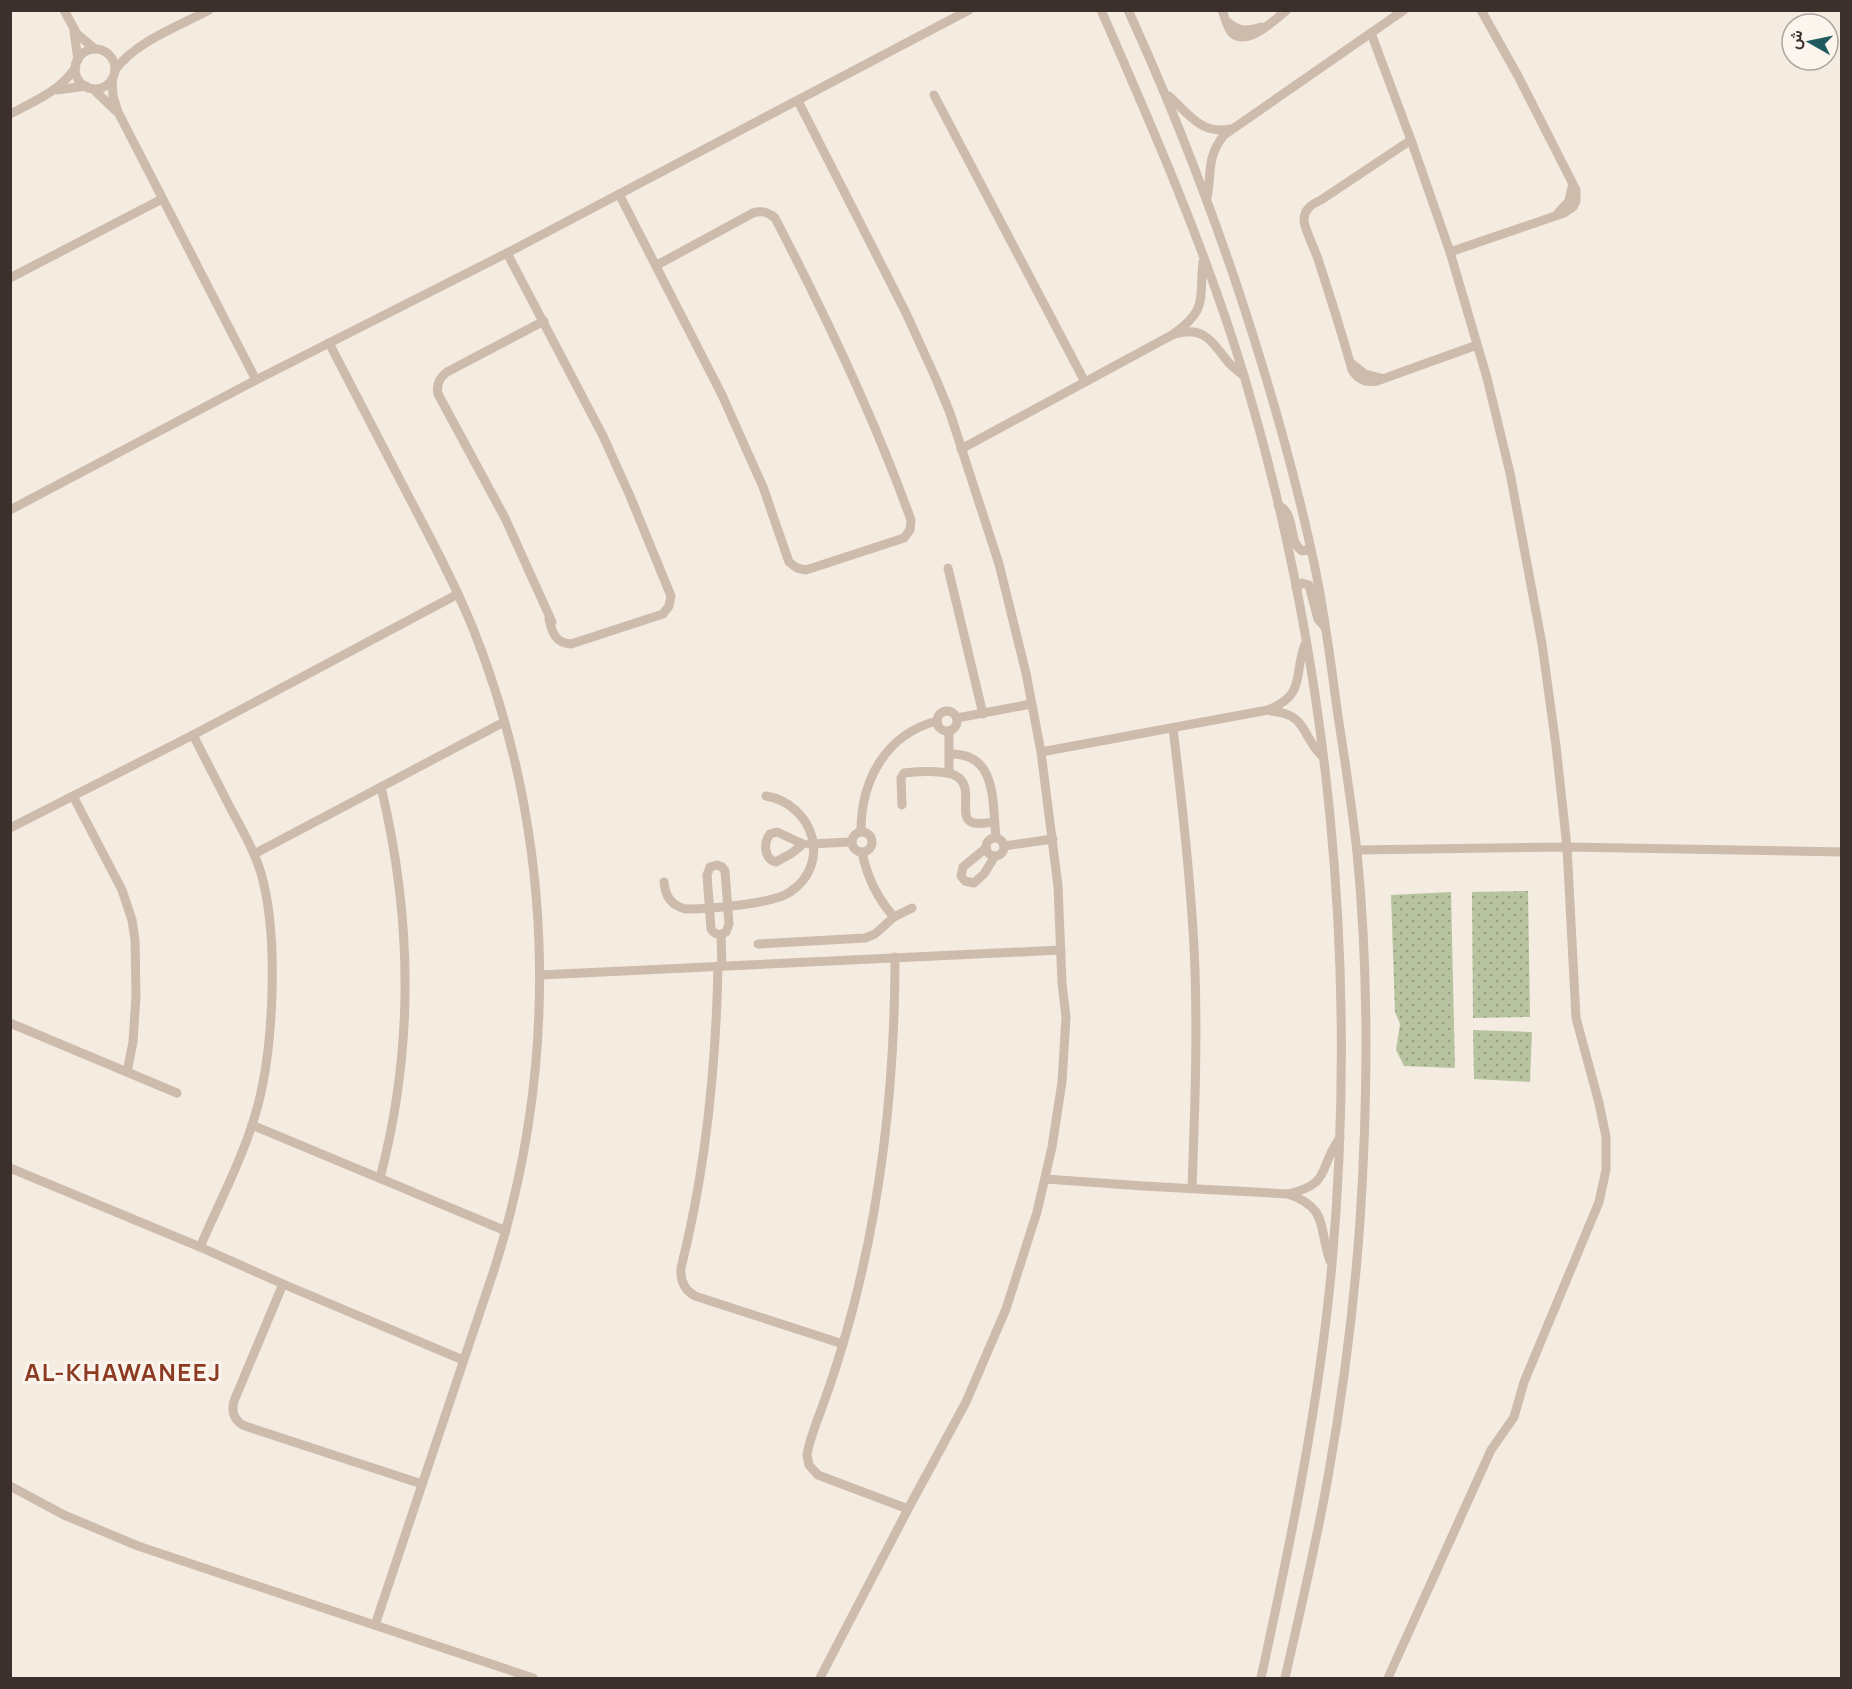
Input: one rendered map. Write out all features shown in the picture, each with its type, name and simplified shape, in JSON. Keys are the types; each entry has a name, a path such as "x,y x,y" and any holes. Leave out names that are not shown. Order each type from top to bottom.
{"street":[{"path":"64,10 74,29 86,42 111,58 114,74 113,96 118,112 256,380"},
{"path":"10,114 54,91 68,87 102,88 125,58 137,48 209,10"},
{"path":"10,510 256,380 507,253 969,10"},
{"path":"1101,10 1158,140 1203,258 1244,376 1278,504 1306,642 1323,757 1335,872 1342,1018 1340,1138 1332,1266 1305,1466 1261,1678"},
{"path":"1128,10 1166,94 1207,199 1265,376 1296,488 1311,549 1326,628 1357,850 1363,947 1365,1044 1362,1177 1356,1271 1328,1479 1284,1678"},
{"path":"1223,15 1232,26 1242,30 1253,30 1266,26 1287,10"},
{"path":"1207,199 1210,162 1213,152 1224,135 1404,10"},
{"path":"1449,252 1569,211 1576,201 1576,190 1518,76 1481,10"},
{"path":"74,29 79,80 118,112"},
{"path":"1371,33 1449,252 1477,345 1509,473 1542,644 1557,746 1567,847 1574,1006 1578,1032 1604,1121 1607,1153 1603,1186 1593,1217 1524,1382 1514,1417 1491,1450 1388,1678"},
{"path":"54,91 66,80 85,52 121,52 137,48"},
{"path":"1166,94 1201,126 1216,130 1232,128"},
{"path":"934,95 1085,382"},
{"path":"798,101 906,313 946,405 999,564 1026,673 1041,752 1058,886 1066,1017 1058,1114 1046,1179 1021,1266 989,1351 951,1432 820,1678"},
{"path":"1411,140 1312,204 1306,212 1304,222 1355,375 1365,382 1377,381 1477,345"},
{"path":"619,194 731,413 763,487 789,562 797,568 806,570 904,538 910,530 911,520 892,472 857,387 782,233 766,218 745,218 657,265"},
{"path":"10,278 162,199"},
{"path":"507,253 544,321 618,468 665,580 666,598 657,612 646,619 587,639 564,637 549,619 509,527 438,394 438,384 442,375 544,321"},
{"path":"961,449 1172,335 1191,321 1200,306 1203,258"},
{"path":"1172,335 1189,332 1204,336 1217,346 1233,367 1244,376"},
{"path":"329,343 458,594 484,659 504,722 521,789 535,876 539,924 540,975 536,1068 518,1183 506,1231 375,1625"},
{"path":"1278,504 1288,514 1298,548 1305,552 1311,549"},
{"path":"948,568 983,714"},
{"path":"1296,588 1302,583 1309,585 1318,619 1326,628"},
{"path":"10,828 193,735 458,594"},
{"path":"1041,752 1268,710 1284,702 1293,692 1298,680 1301,657 1306,642"},
{"path":"957,718 1031,704"},
{"path":"948,710 957,718 957,725 949,731 939,727 937,721 939,714 948,710"},
{"path":"1268,710 1288,714 1299,722 1323,757"},
{"path":"861,831 862,809 867,788 882,759 903,736 920,726 937,721"},
{"path":"254,854 504,722"},
{"path":"1173,729 1185,829 1194,947 1196,1059 1192,1188"},
{"path":"949,731 950,773"},
{"path":"193,735 254,854 261,874 267,907 271,987 264,1075 252,1125 200,1247"},
{"path":"949,754 962,754 973,759 986,772 991,783 996,837"},
{"path":"902,805 901,778 904,773 950,773 959,778 965,787 968,820 973,823 994,822"},
{"path":"380,1178 390,1139 398,1089 405,998 400,887 381,787"},
{"path":"73,796 122,890 132,920 135,940 136,996 133,1042 127,1071"},
{"path":"664,882 667,896 677,906 686,909 768,901 790,892 807,874 812,859 805,821 795,808 781,800 765,796"},
{"path":"851,842 855,833 861,831 870,835 871,847 862,852"},
{"path":"986,848 989,854 994,856 1001,854 1004,846 1002,840 996,837 990,839 986,848 963,867 962,876 965,881 974,883 980,880 994,856"},
{"path":"1004,846 1053,839"},
{"path":"808,844 851,842"},
{"path":"851,842 855,849 862,852"},
{"path":"1357,850 1567,847 1842,852"},
{"path":"862,852 875,892 894,917"},
{"path":"717,865 725,871 728,905 729,927 721,935 715,933 711,928 707,872 710,867 717,865"},
{"path":"758,944 860,940 875,934 894,917 912,908"},
{"path":"721,935 716,1043 709,1119 699,1186 681,1268 681,1279 686,1289 695,1296 843,1344"},
{"path":"540,975 1061,950"},
{"path":"895,957 894,1036 884,1153 866,1249 843,1344 808,1450 809,1465 818,1475 908,1509"},
{"path":"10,1023 177,1093"},
{"path":"252,1125 506,1231"},
{"path":"1288,1194 1307,1189 1320,1178 1331,1151 1340,1138"},
{"path":"10,1168 463,1360"},
{"path":"1046,1179 1288,1194 1306,1201 1316,1211 1322,1224 1332,1266"},
{"path":"283,1284 232,1406 234,1416 240,1424 422,1484"},
{"path":"10,1486 64,1515 129,1543 533,1678"}],"green space":[{"path":"1528,891 1530,1017 1473,1018 1472,892"},
{"path":"1451,892 1455,1068 1404,1066 1396,1050 1400,1024 1395,1012 1391,895"},
{"path":"1473,1030 1532,1032 1530,1082 1474,1079"}],"district":[{"name":"AL-KHAWANEEJ","path":"123,1373"}]}
